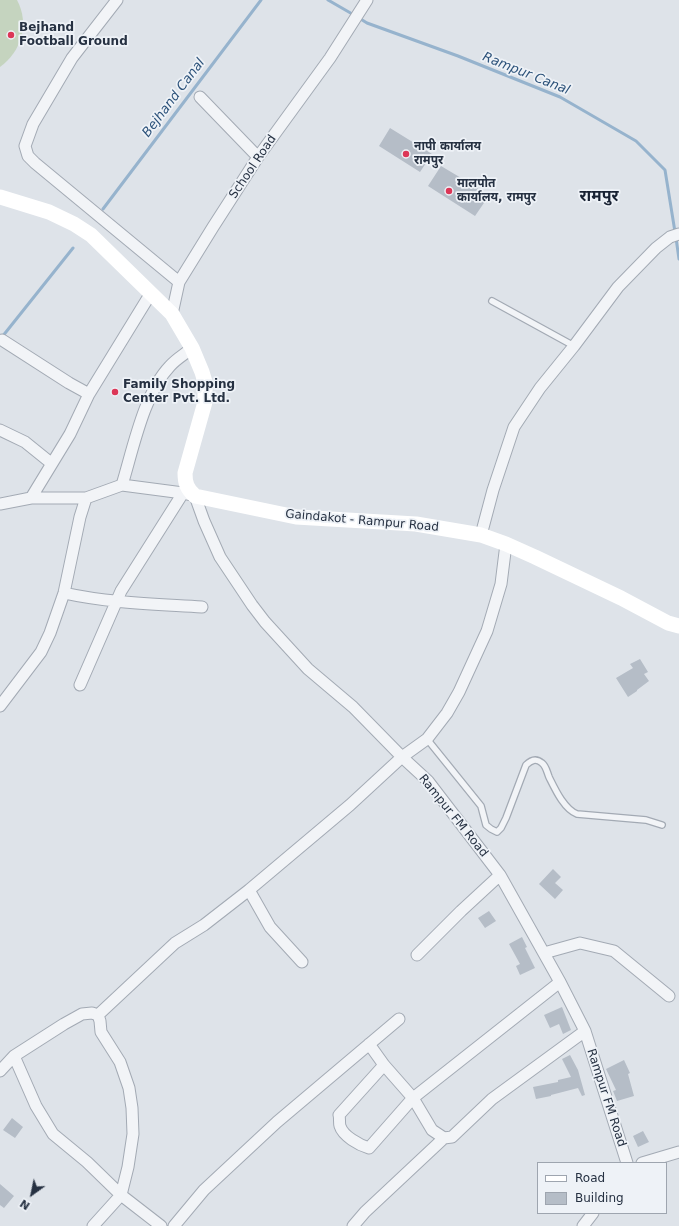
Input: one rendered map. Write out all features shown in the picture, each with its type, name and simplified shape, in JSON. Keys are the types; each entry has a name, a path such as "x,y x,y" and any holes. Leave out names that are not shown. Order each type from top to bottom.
{"main road":[{"path":"0,197 49,212 74,224 91,235 172,314 192,348 202,372 206,392 185,473 186,486 190,491 189,494"},
{"name":"Gaindakot - Rampur Road","path":"189,494 296,517 416,524 481,535 506,544 621,598 668,623 679,626"}],"street":[{"path":"117,0 72,58 33,124 24,146 28,156 35,163 179,282"},
{"name":"School Road","path":"172,314 179,282 258,157 330,58 367,0"},
{"path":"200,97 258,157"},
{"path":"481,535 493,490 514,427 540,388 574,346 618,287 656,248 675,236"},
{"path":"31,498 70,434 89,394 151,293"},
{"path":"2,340 69,383 89,394"},
{"path":"122,486 142,418 153,390 170,366 192,348"},
{"path":"0,430 24,442 51,463"},
{"path":"0,504 31,498 86,498 122,486 189,494 121,590 80,686"},
{"name":"Rampur FM Road","path":"189,494 204,521 220,557 265,622 308,669 353,707 402,758 428,781 500,875 560,982 585,1031 627,1162"},
{"path":"0,706 40,652 50,633 64,593 80,517 86,498"},
{"path":"98,1015 175,942 204,925 249,890 350,805 402,758 427,739 446,714 459,692 487,631 500,584 506,544"},
{"path":"64,593 90,599 202,607"},
{"path":"417,955 500,875"},
{"path":"249,890 270,927 302,962"},
{"path":"544,953 580,943 614,951 669,996"},
{"path":"384,1065 339,1115 340,1126 350,1138 369,1148 413,1098 560,982"},
{"path":"0,1072 14,1056 64,1024 82,1014 92,1013 98,1015"},
{"path":"93,1226 121,1195 128,1167 133,1134 132,1108 129,1088 120,1062 101,1032 98,1015"},
{"path":"174,1226 204,1190 277,1122 399,1019"},
{"path":"353,1226 365,1212 444,1138 452,1137 492,1099 585,1031"},
{"path":"369,1044 384,1065 413,1098 432,1130 444,1138"},
{"path":"14,1056 36,1106 53,1134 87,1162 121,1195 160,1226"},
{"path":"645,1162 679,1152"},
{"path":"583,1226 592,1214"}],"lane":[{"path":"492,301 574,346"},
{"path":"427,739 481,806 486,825 496,832 501,828 506,818 526,765 531,760 538,760 543,764 559,796 572,812 577,814 646,820 662,825"}],"green space":[{"name":"Bejhand Football Ground","path":"0,0 17,0 23,18 23,28 18,46 7,61 0,67"}],"building":[{"path":"390,128 432,154 420,172 379,146"},
{"path":"441,166 478,188 475,193 486,200 475,216 428,186"},
{"path":"640,659 648,672 644,674 649,681 628,697 616,678 633,668 630,664"},
{"path":"553,869 561,877 555,883 563,890 555,899 539,884"},
{"path":"489,911 496,921 485,928 478,918"},
{"path":"522,937 527,947 525,948 535,968 520,975 516,966 520,964 509,944"},
{"path":"562,1007 571,1030 563,1034 559,1024 550,1028 544,1015"},
{"path":"570,1055 578,1070 585,1095 582,1096 578,1088 536,1099 533,1087 558,1082 558,1080 571,1077 562,1059"},
{"path":"624,1060 630,1073 628,1074 634,1096 617,1101 613,1091 616,1090 606,1069"},
{"path":"12,1118 23,1127 15,1138 3,1130"},
{"path":"643,1131 649,1142 638,1147 633,1136"},
{"path":"0,1184 14,1196 4,1208 0,1205"}],"waterway":[{"name":"Bejhand Canal","path":"103,209 261,0"},
{"name":"Rampur Canal","path":"328,0 354,15"},
{"name":"Rampur Canal","path":"359,18 367,23 458,56 560,97 636,141 665,170 675,232"},
{"name":"Rampur Canal","path":"676,238 679,259"},
{"name":"Bejhand Canal","path":"2,337 73,248"}],"place":[{"name":"Bejhand Football Ground","path":"11,35"},
{"name":"नापी कार्यालय रामपुर","path":"406,154"},
{"name":"मालपोत कार्यालय, रामपुर","path":"449,191"},
{"name":"Family Shopping Center Pvt. Ltd.","path":"115,392"}],"district":[{"name":"रामपुर","path":"599,197"}]}
